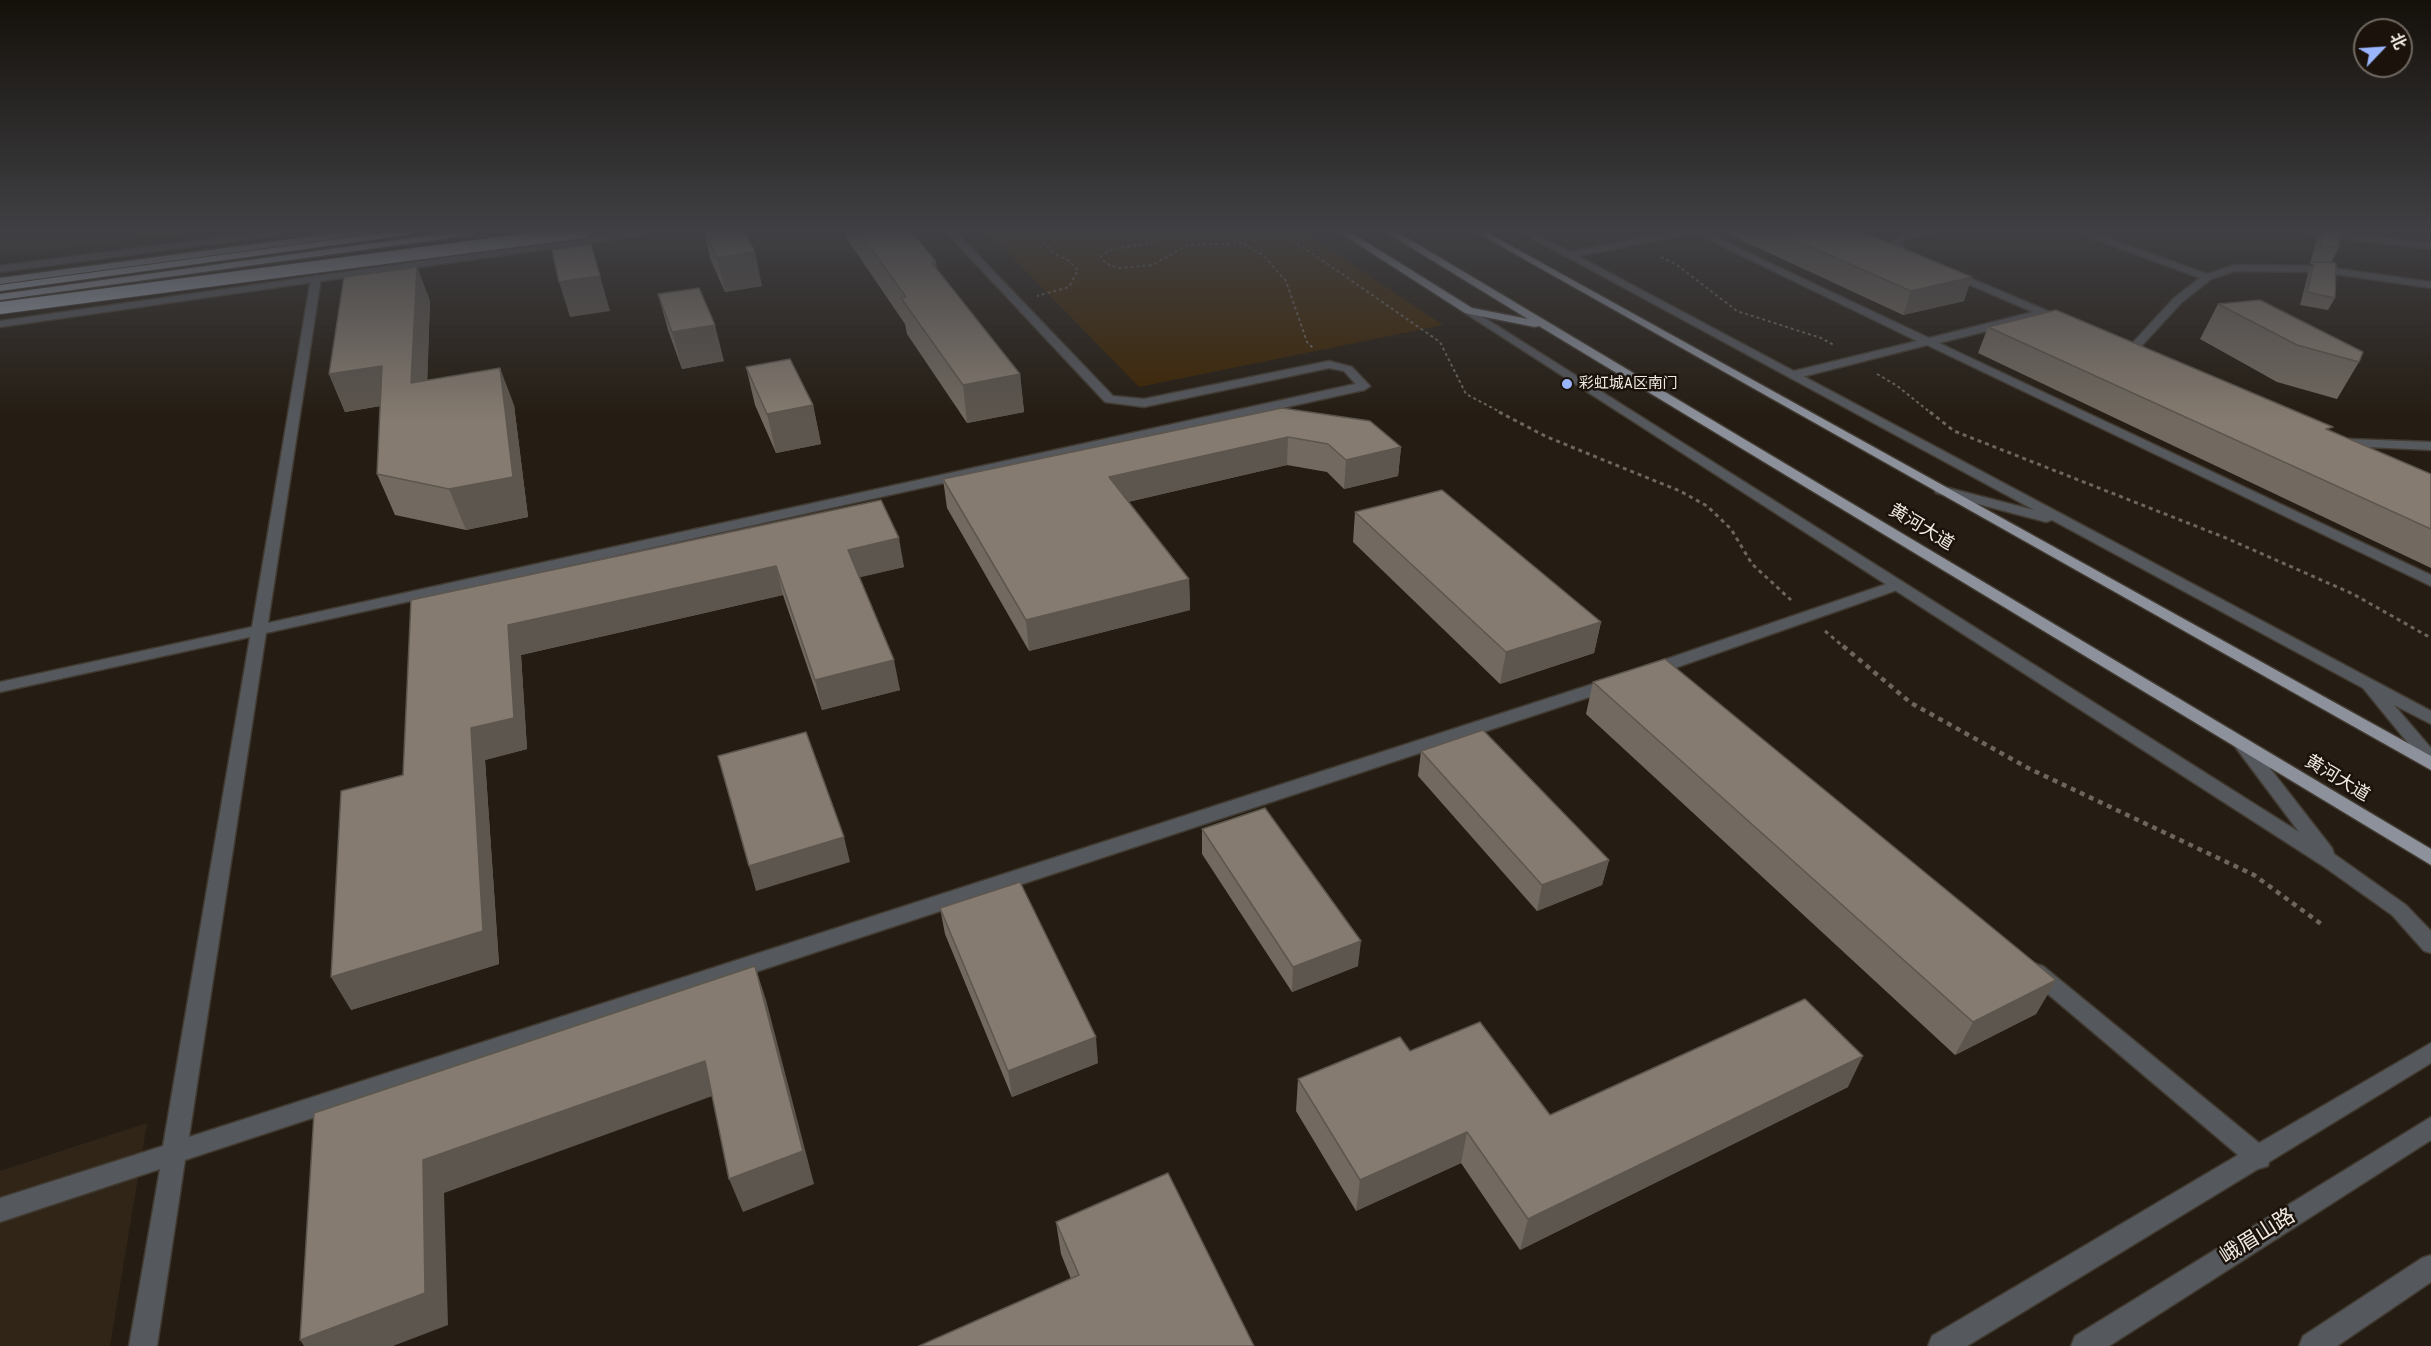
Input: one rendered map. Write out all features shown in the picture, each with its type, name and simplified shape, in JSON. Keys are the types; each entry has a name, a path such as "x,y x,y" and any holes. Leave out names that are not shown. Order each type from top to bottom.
{"highway":[{"path":"0,297 16,295"},
{"path":"0,308 100,295"}],"main road":[{"path":"0,308 93,295"},
{"path":"1444,295 1469,311 1548,326"},
{"name":"黄河大道","path":"1496,295 2431,858"},
{"path":"1594,295 2431,764"}],"street":[{"path":"0,324 200,295"},
{"path":"143,1346 313,295"},
{"path":"0,687 258,632 1364,386 1348,369 1329,364 1144,403 1109,399 1011,295"},
{"path":"1644,295 2431,718"},
{"path":"1830,295 2431,581"},
{"path":"2002,295 2077,327"},
{"path":"2131,351 2185,295"},
{"path":"1469,311 2333,863 2399,910 2431,945"},
{"path":"1794,375 2044,313"},
{"path":"2380,456 2345,441 2431,446"},
{"path":"1941,490 2073,525"},
{"path":"0,1210 1668,665 1898,585"},
{"path":"1668,665 1686,680"},
{"path":"2365,682 2431,759"},
{"path":"2242,744 2333,863"},
{"path":"2022,961 2259,1158"},
{"path":"1942,1346 2259,1158 2431,1052"},
{"name":"峨眉山路","path":"2085,1346 2431,1128"},
{"path":"2313,1346 2431,1267"}],"path":[{"path":"1016,300 1037,295"},
{"path":"1291,295 1307,342 1329,364"},
{"path":"1372,295 1440,342 1466,394 1547,437 1680,491 1707,506 1731,529 1752,564 1808,616 1911,703 2028,768 2254,875 2324,926"},
{"path":"1716,295 1737,311 1821,338 1846,352 1854,360 1896,385 1954,431 2226,538 2353,594 2431,638"}],"shaded area":[{"path":"1049,295 1398,295 1443,325 1139,387"},
{"path":"147,1123 110,1346 0,1346 0,1171"}],"building":[{"path":"341,295 416,295 411,383 500,368 513,477 449,489 377,474 382,366 329,374"},
{"path":"658,295 702,295 715,325 672,332"},
{"path":"904,295 957,295 1020,374 963,385 901,298 906,297"},
{"path":"2320,295 2335,295 2335,298"},
{"path":"2260,300 2363,352 2359,362 2297,345 2218,304"},
{"path":"2056,310 2333,427 2326,429 2431,474 2431,529 1988,327"},
{"path":"790,359 813,405 767,414 746,367"},
{"path":"1282,408 1370,421 1401,447 1346,460 1328,444 1288,437 1109,477 1189,579 1026,620 943,479"},
{"path":"1442,490 1601,622 1506,652 1355,512"},
{"path":"881,500 899,538 848,550 894,660 815,680 776,566 508,625 514,718 471,728 483,931 331,977 341,791 403,775 411,600"},
{"path":"1665,659 2056,980 1973,1022 1593,682"},
{"path":"1483,730 1609,860 1542,885 1421,751"},
{"path":"806,732 844,837 749,866 718,756"},
{"path":"1265,808 1361,941 1293,967 1202,829"},
{"path":"1020,882 1096,1037 1008,1071 940,908"},
{"path":"755,966 803,1151 729,1179 705,1061 423,1160 425,1293 300,1340 314,1113"},
{"path":"1805,999 1863,1056 1528,1219 1467,1132 1360,1180 1298,1079 1400,1037 1410,1051 1480,1022 1550,1115"},
{"path":"1168,1173 1254,1346 919,1346 1079,1275 1056,1222"}],"place":[{"name":"彩虹城A区南门","path":"1567,384"}]}
